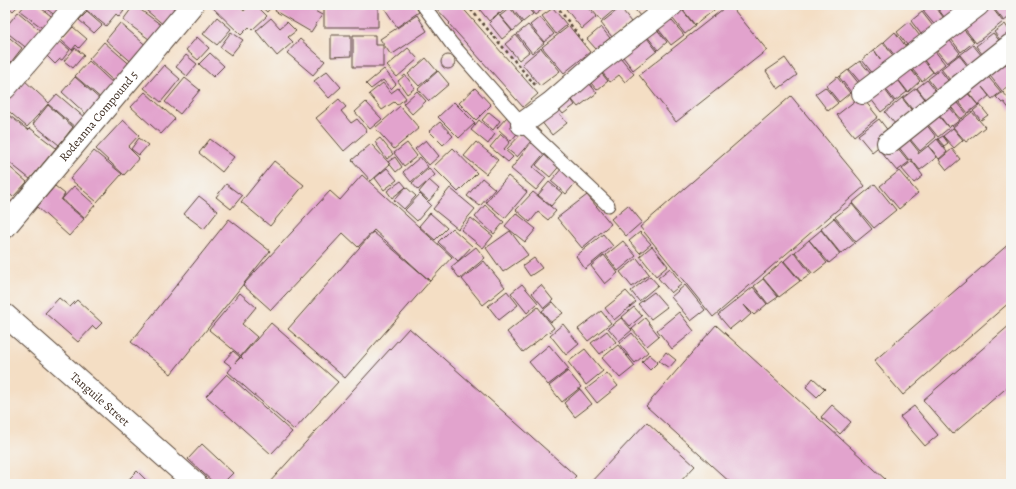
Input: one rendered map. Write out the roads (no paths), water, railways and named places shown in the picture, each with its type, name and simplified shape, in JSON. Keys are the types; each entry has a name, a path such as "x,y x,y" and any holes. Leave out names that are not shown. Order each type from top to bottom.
{"street":[{"path":"5,88 76,5"},
{"name":"Rodeanna Compound 5","path":"5,227 192,5"},
{"path":"522,124 551,103 598,62 672,5"},
{"path":"863,93 978,5"},
{"path":"888,143 1011,45"},
{"name":"Tanguile Street","path":"5,315 196,484"}],"lane":[{"path":"423,5 451,43 522,124 608,205"}]}
